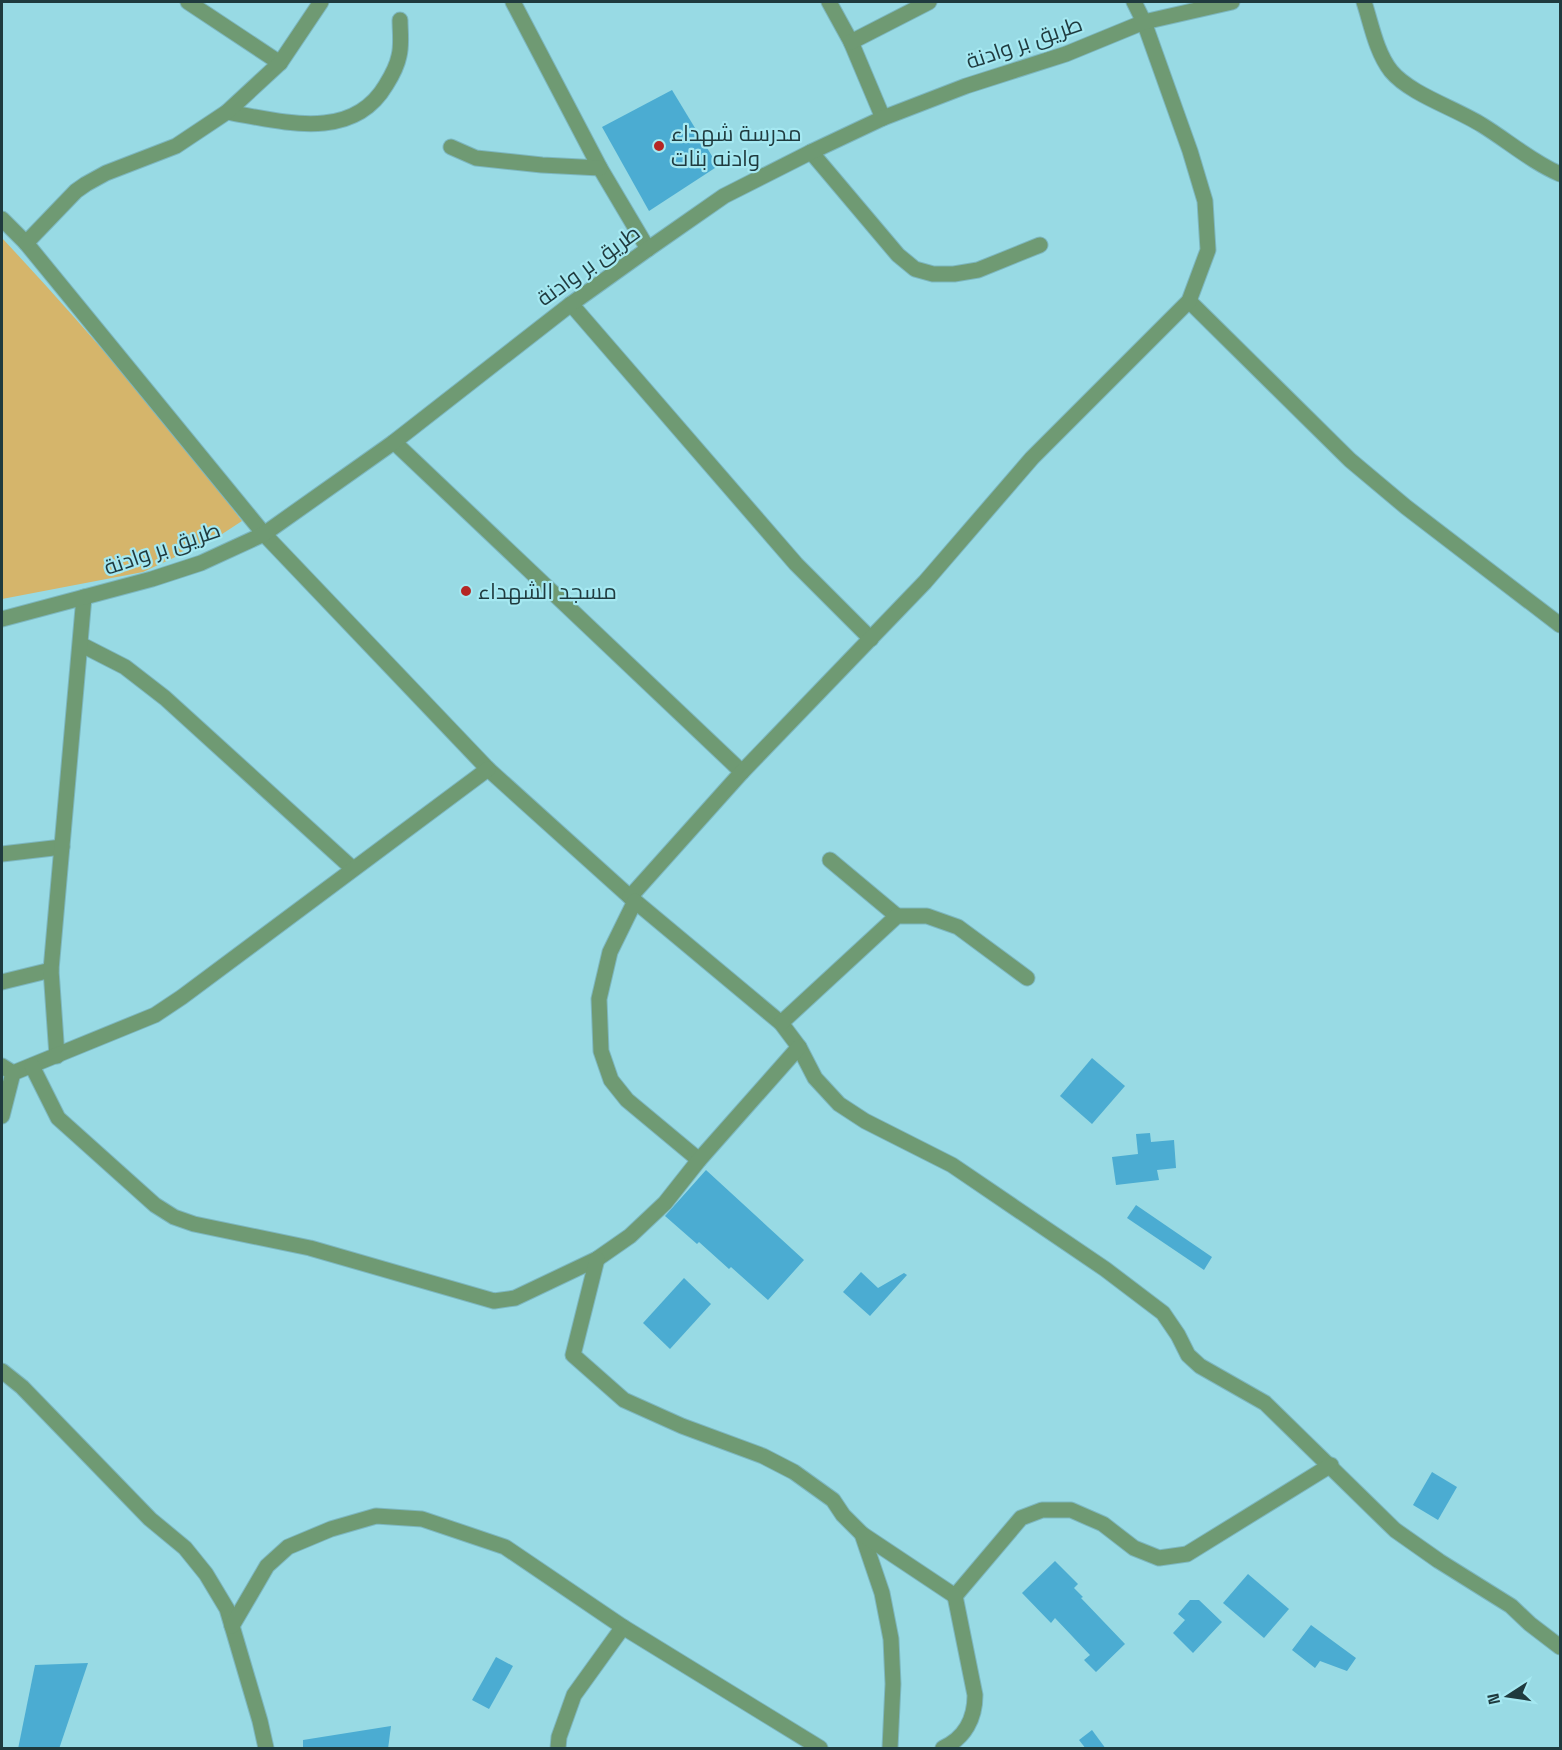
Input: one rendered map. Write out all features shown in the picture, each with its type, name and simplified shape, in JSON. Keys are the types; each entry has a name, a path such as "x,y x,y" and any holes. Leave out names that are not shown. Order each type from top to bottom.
{"street":[{"path":"188,2 280,63"},
{"path":"26,243 76,191 86,184 106,173 176,146 227,112 280,63 321,2"},
{"path":"513,2 600,168 648,249"},
{"path":"829,2 851,42 883,118"},
{"path":"851,42 929,2"},
{"path":"699,1160 627,1100 611,1080 601,1051 599,999 610,952 632,899 742,772 925,582 1032,458 1189,301 1208,250 1205,201 1190,151 1144,22 1134,2"},
{"name":"طريق بر وادنة","path":"2,619 152,579 201,563 264,534 394,442 571,304 648,249 724,196 811,152 883,118 966,86 1066,54 1144,22 1232,2"},
{"path":"1364,2 1383,57 1390,70 1404,84 1480,124 1531,159 1560,174"},
{"path":"227,112 303,123 336,123 350,119 371,106 380,96 392,75 399,56 400,20"},
{"path":"451,147 476,158 600,168"},
{"path":"811,152 898,255 915,269 933,274 954,274 978,270 1040,245"},
{"path":"2,219 26,243 264,534 488,769 632,899 781,1023 799,1047 815,1078 839,1104 865,1121 951,1165 1105,1269 1163,1313 1188,1355 1200,1366 1265,1403 1395,1530 1438,1561 1511,1606 1560,1647"},
{"path":"1189,301 1350,460 1406,507 1560,625"},
{"path":"571,304 796,564 871,639"},
{"path":"394,442 742,772"},
{"path":"57,1056 51,970 82,645 84,597"},
{"path":"82,645 125,667 165,699 352,868"},
{"path":"2,1116 7,1070 32,1066 155,1015 488,769"},
{"path":"2,854 62,847"},
{"path":"830,860 897,916 927,916 958,927 1027,978"},
{"path":"781,1023 897,916"},
{"path":"2,982 51,970"},
{"path":"32,1066 54,1111 63,1123 155,1205 174,1217 194,1224 310,1248 494,1301 515,1298 597,1259 630,1236 665,1203 699,1160 799,1047"},
{"path":"597,1259 573,1355 624,1400 682,1426 763,1456 794,1472 832,1500 862,1534 955,1596 975,1695 975,1710 967,1730 943,1749"},
{"path":"2,1371 22,1387 150,1519 185,1548 206,1574 227,1609 266,1749"},
{"path":"955,1596 1021,1518 1042,1510 1071,1510 1103,1524 1134,1548 1159,1558 1187,1554 1330,1465"},
{"path":"232,1626 267,1566 288,1547 331,1528 376,1516 422,1519 505,1547 623,1627 820,1749"},
{"path":"862,1534 882,1593 891,1639 893,1684 890,1749"},
{"path":"558,1749 559,1737 574,1695 623,1627"}],"shaded area":[{"path":"2,238 125,376 242,521 216,538 143,572 2,599"}],"building":[{"name":"مدرسة شهداء وادنه بنات","path":"672,90 718,166 649,211 602,127"},
{"path":"1092,1058 1125,1086 1092,1124 1060,1096"},
{"path":"1150,1133 1151,1142 1174,1140 1176,1168 1157,1170 1159,1180 1116,1185 1112,1157 1138,1154 1136,1134"},
{"path":"706,1170 804,1260 768,1300 731,1267 729,1269 665,1216"},
{"path":"1136,1205 1212,1257 1204,1270 1127,1218"},
{"path":"861,1272 878,1288 904,1273 907,1275 870,1316 843,1292"},
{"path":"684,1278 711,1304 670,1349 643,1323"},
{"path":"1432,1472 1457,1487 1438,1520 1413,1505"},
{"path":"1055,1561 1078,1584 1074,1588 1083,1597 1081,1598 1125,1644 1096,1672 1084,1660 1090,1655 1055,1618 1051,1623 1022,1593"},
{"path":"1248,1574 1289,1609 1264,1638 1223,1603"},
{"path":"1190,1600 1199,1600 1222,1622 1193,1653 1173,1633 1185,1620 1178,1614"},
{"path":"1311,1625 1356,1658 1347,1671 1320,1661 1315,1668 1292,1650"},
{"path":"496,1657 513,1666 489,1709 472,1700"},
{"path":"88,1663 59,1749 18,1749 35,1665"},
{"path":"391,1726 388,1749 303,1749 303,1740"},
{"path":"1092,1730 1106,1749 1086,1749 1079,1740"}],"place":[{"name":"مدرسة شهداء وادنه بنات","path":"659,146"},
{"name":"مسجد الشهداء","path":"466,591"}]}
